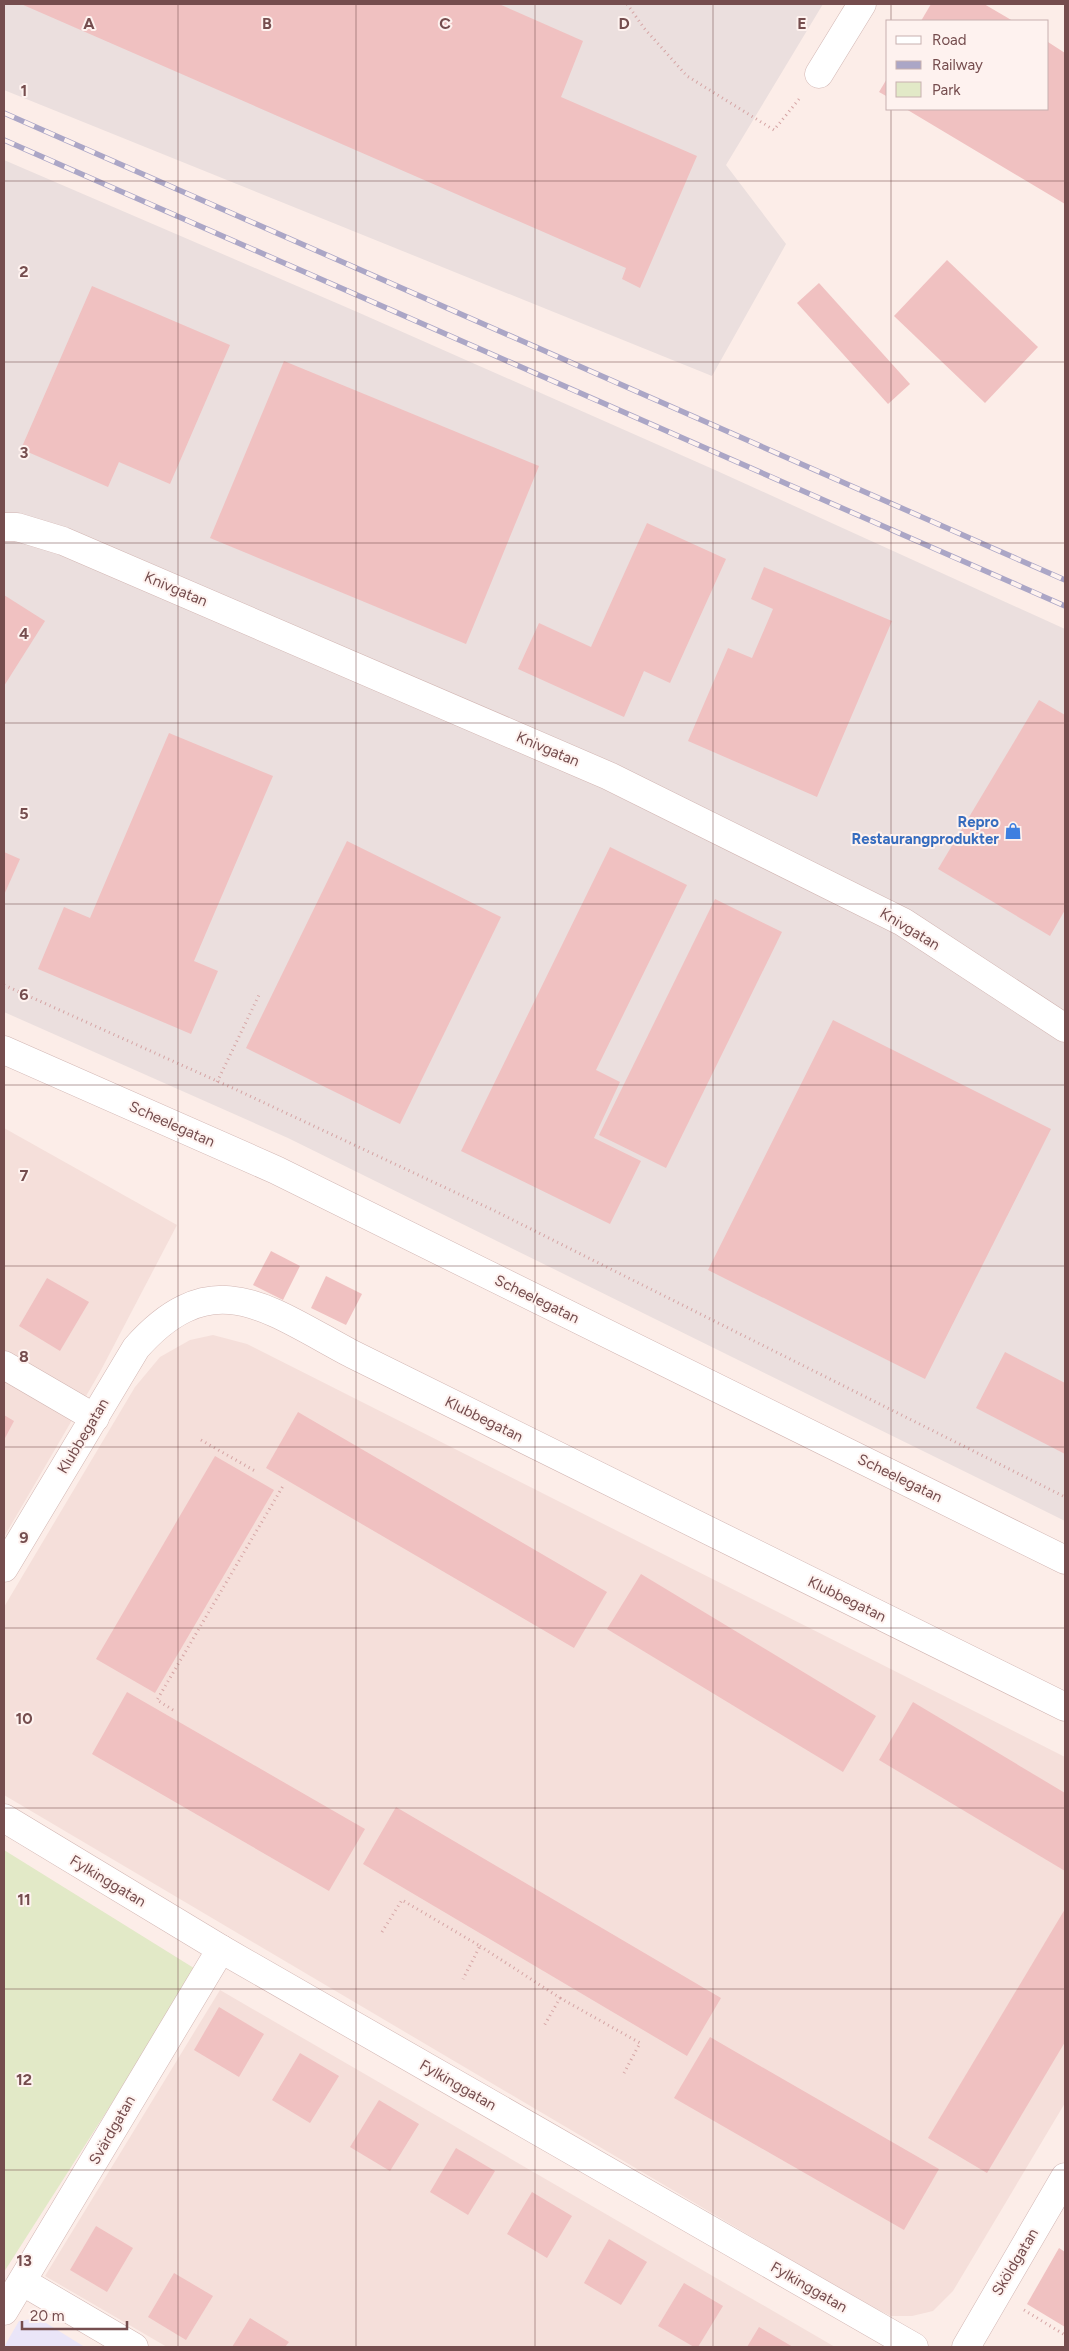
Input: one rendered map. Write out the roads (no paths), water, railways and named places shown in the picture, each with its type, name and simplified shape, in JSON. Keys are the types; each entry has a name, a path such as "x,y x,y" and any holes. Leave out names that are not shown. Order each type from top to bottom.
{"street":[{"path":"819,74 862,4"},
{"name":"Knivgatan","path":"4,527 17,527 64,541 609,776 903,922 1065,1028"},
{"name":"Scheelegatan","path":"4,1050 276,1170 1065,1560"},
{"name":"Klubbegatan","path":"4,1568 136,1348 154,1328 178,1312 200,1302 229,1299 252,1303 1065,1707"},
{"path":"4,1365 95,1418"},
{"name":"Fylkinggatan","path":"4,1818 220,1949 914,2347"},
{"name":"Svärdgatan","path":"4,2311 220,1949"},
{"name":"Sköldgatan","path":"966,2347 1065,2177"},
{"path":"23,2282 134,2347"}],"railway":[{"path":"4,113 1065,580"},
{"path":"4,140 1065,606"}],"place":[{"name":"Repro Restaurangprodukter","path":"1013,831"}]}
